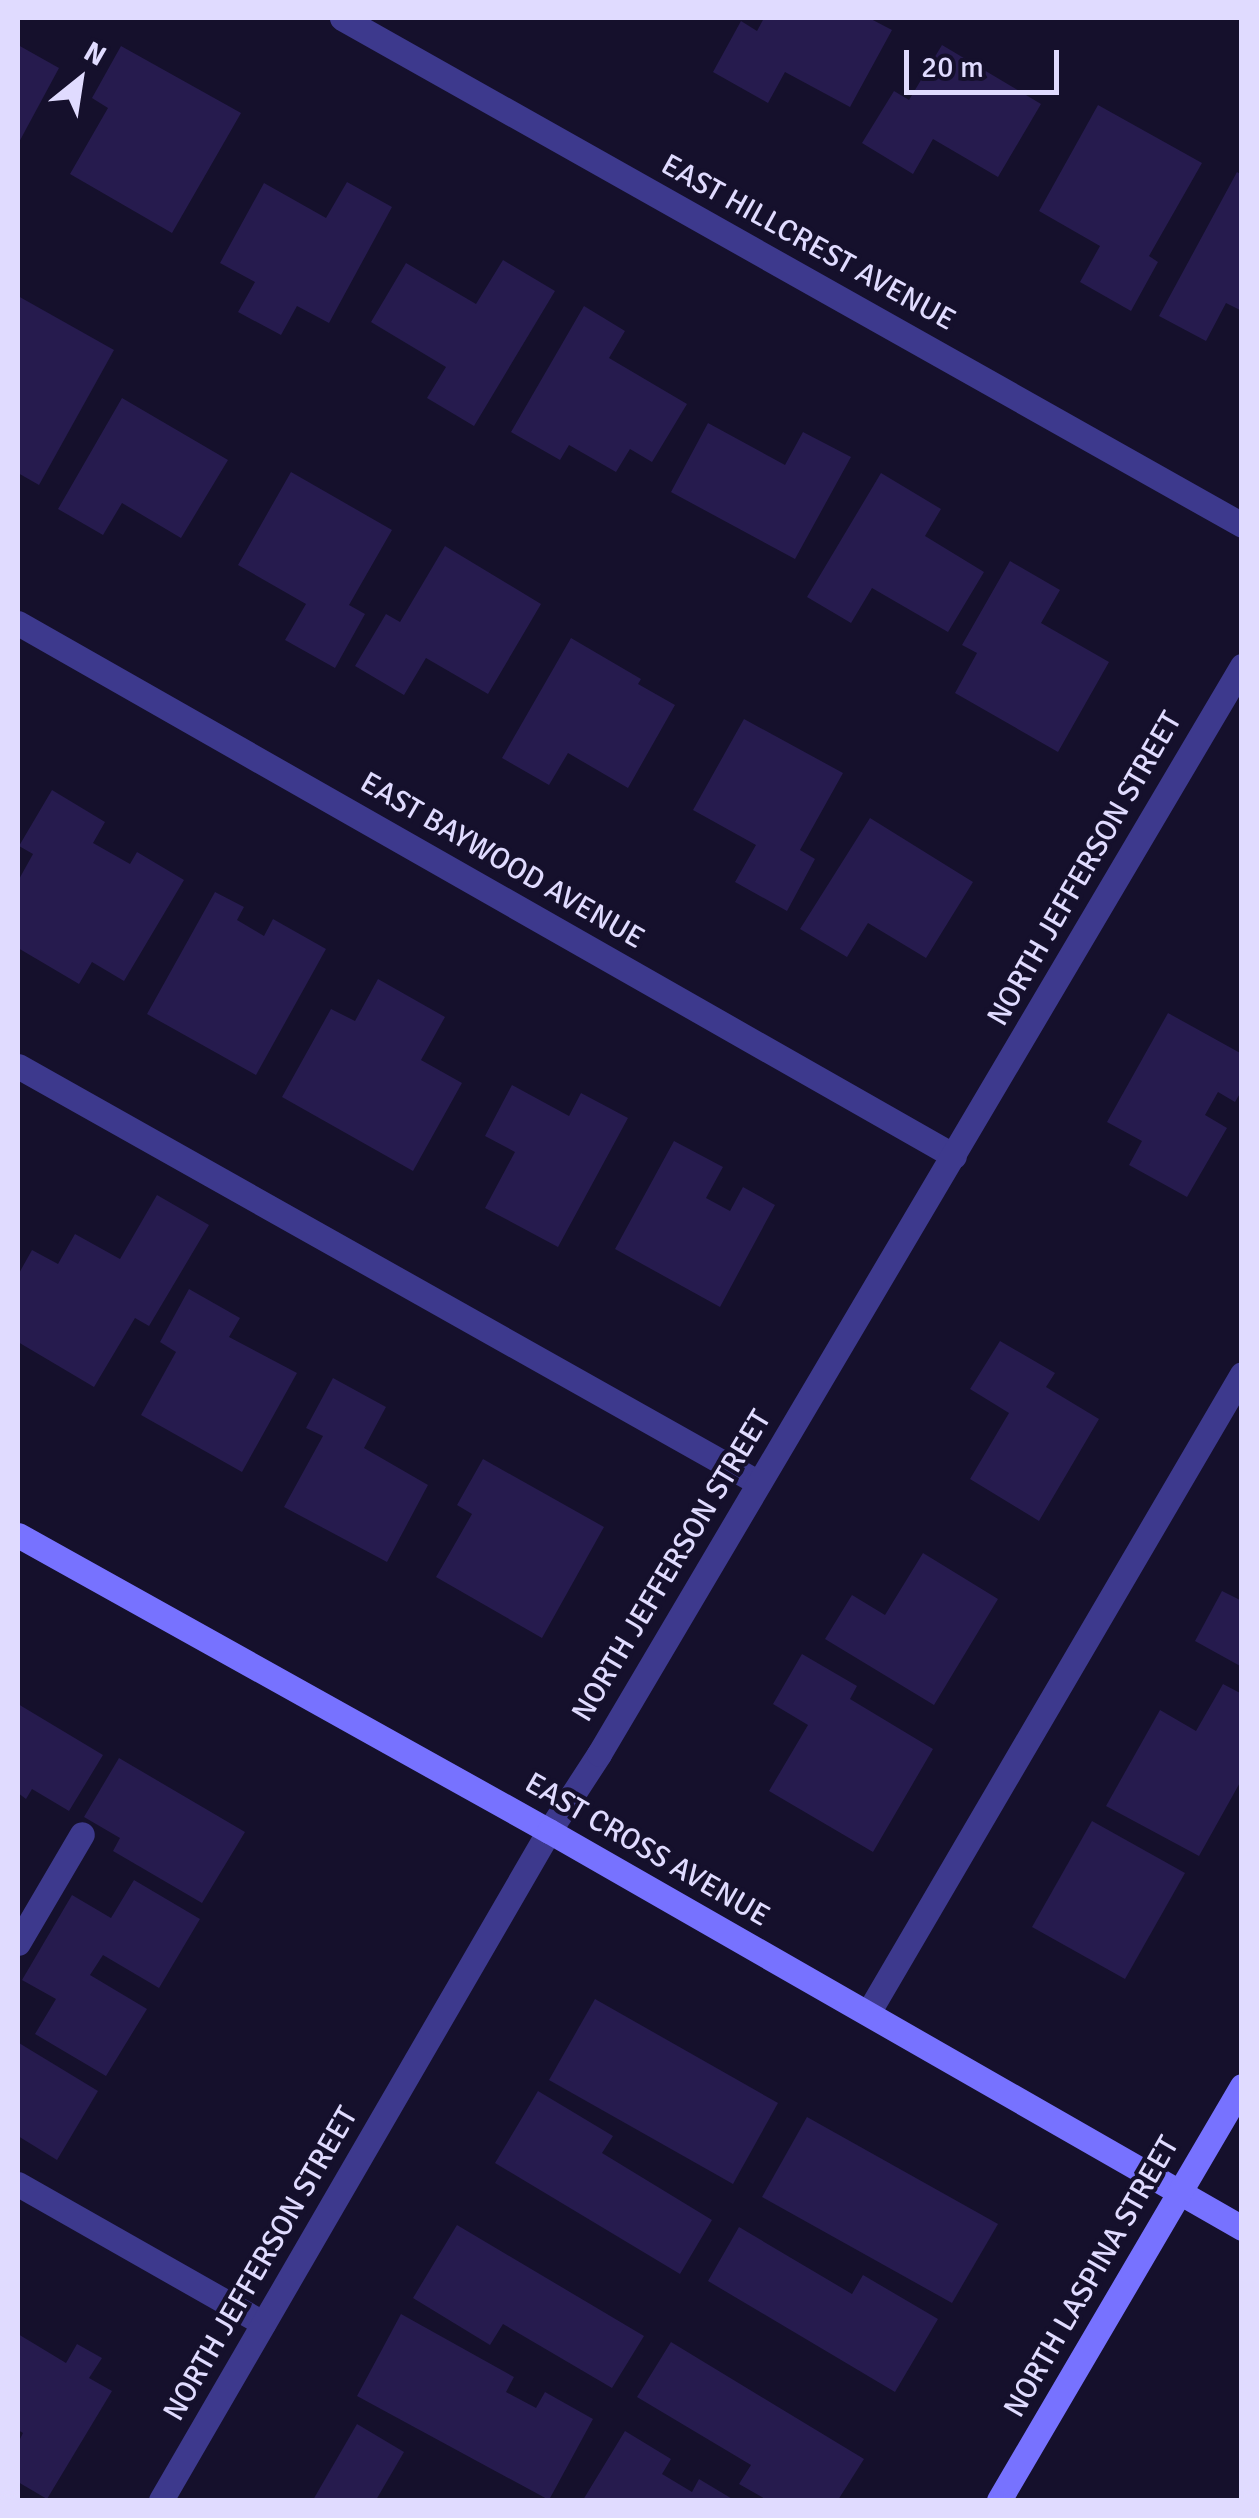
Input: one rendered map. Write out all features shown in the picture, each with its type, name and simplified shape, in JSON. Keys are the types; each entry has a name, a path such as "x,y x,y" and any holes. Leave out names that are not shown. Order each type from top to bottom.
{"street":[{"name":"EAST HILLCREST AVENUE","path":"342,18 1242,525"},
{"name":"EAST BAYWOOD AVENUE","path":"18,623 954,1156"},
{"name":"NORTH JEFFERSON STREET","path":"161,2500 549,1831 1242,666"},
{"path":"18,1066 759,1483"},
{"path":"868,2012 1242,1374"},
{"name":"EAST CROSS AVENUE","path":"18,1535 549,1831 1242,2228"},
{"path":"18,1943 82,1834"},
{"name":"NORTH LASPINA STREET","path":"1000,2500 1242,2086"},
{"path":"18,2184 263,2323"}],"building":[{"path":"764,18 869,18 892,30 850,107 785,72 768,103 713,72 741,21 757,31"},
{"path":"18,45 59,68 18,144"},
{"path":"942,45 1041,104 998,177 933,139 913,174 862,143 894,91 909,100"},
{"path":"121,46 241,113 172,233 70,174 108,108 92,98"},
{"path":"1098,105 1202,163 1149,256 1158,262 1131,311 1080,282 1100,246 1039,211"},
{"path":"1237,172 1242,175 1242,311 1226,303 1206,341 1159,316"},
{"path":"347,182 392,207 329,323 297,306 281,335 238,312 255,282 220,263 264,183 326,218"},
{"path":"503,260 555,291 474,426 427,398 446,367 371,322 406,263 476,304"},
{"path":"18,296 114,350 39,485 18,473"},
{"path":"584,306 625,331 609,358 687,404 652,462 630,449 616,472 569,445 560,460 511,432"},
{"path":"122,398 228,460 181,538 122,503 103,535 58,509"},
{"path":"708,423 785,465 803,432 851,457 795,559 671,492"},
{"path":"291,472 392,530 349,605 365,614 335,668 285,640 306,604 238,565"},
{"path":"881,473 941,509 925,536 984,572 948,632 872,588 851,623 807,597"},
{"path":"445,546 541,604 488,694 426,658 404,695 355,666 386,614 400,622"},
{"path":"1010,561 1060,590 1041,623 1109,662 1058,752 955,693 977,653 962,645"},
{"path":"571,638 641,679 638,684 675,705 628,788 568,753 549,785 502,758"},
{"path":"744,719 843,773 800,850 815,859 787,911 735,882 756,845 693,810"},
{"path":"52,790 105,822 93,843 130,864 137,852 184,880 124,981 92,962 79,984 18,948 18,881 33,854 19,846"},
{"path":"870,818 973,882 926,958 868,923 847,957 800,929"},
{"path":"215,892 244,907 237,920 264,936 273,919 326,949 256,1075 147,1014"},
{"path":"378,979 445,1017 421,1060 462,1083 413,1171 282,1097 331,1009 355,1021"},
{"path":"1168,1013 1242,1054 1242,1090 1235,1102 1218,1092 1205,1115 1227,1128 1187,1197 1129,1165 1142,1141 1107,1122"},
{"path":"512,1085 569,1116 581,1093 628,1118 558,1247 485,1208 515,1152 485,1136"},
{"path":"674,1141 723,1167 706,1198 730,1211 743,1187 775,1205 720,1307 615,1249"},
{"path":"157,1195 209,1225 149,1326 135,1318 94,1387 18,1342 18,1275 32,1250 58,1264 75,1234 120,1259"},
{"path":"189,1289 240,1318 229,1337 297,1373 242,1472 141,1415 176,1352 160,1342"},
{"path":"1000,1341 1055,1373 1046,1387 1099,1419 1039,1521 970,1479 1009,1413 970,1389"},
{"path":"333,1378 386,1407 364,1448 428,1485 387,1562 284,1507 323,1436 306,1428"},
{"path":"483,1459 604,1527 542,1638 436,1577 472,1514 457,1505"},
{"path":"923,1553 998,1599 934,1705 825,1639 852,1595 885,1615"},
{"path":"1222,1591 1242,1601 1242,1667 1195,1641"},
{"path":"802,1654 857,1686 850,1699 933,1749 873,1852 769,1791 808,1725 773,1704"},
{"path":"1223,1684 1242,1694 1242,1779 1199,1856 1106,1806 1160,1710 1196,1731"},
{"path":"18,1704 103,1755 69,1811 32,1789 26,1799 18,1793"},
{"path":"119,1758 245,1832 202,1903 113,1851 120,1838 84,1817"},
{"path":"1092,1821 1185,1873 1125,1979 1032,1927"},
{"path":"134,1880 200,1919 159,1988 103,1955 90,1975 147,2009 106,2076 35,2034 56,1999 22,1980 72,1895 111,1918"},
{"path":"595,1999 778,2103 733,2184 549,2080"},
{"path":"19,2043 98,2091 57,2160 18,2136"},
{"path":"538,2091 613,2136 602,2153 712,2220 680,2274 495,2163"},
{"path":"807,2117 998,2224 952,2303 762,2197"},
{"path":"457,2225 644,2336 612,2388 503,2324 490,2345 413,2298"},
{"path":"739,2227 852,2294 863,2275 938,2319 895,2392 708,2281"},
{"path":"401,2314 514,2377 506,2392 536,2408 545,2392 593,2419 549,2500 357,2396"},
{"path":"18,2334 66,2363 77,2344 102,2358 89,2378 112,2391 47,2499 18,2482 18,2443 23,2433 18,2430"},
{"path":"671,2342 864,2459 838,2500 767,2500 739,2484 751,2465 637,2397"},
{"path":"357,2424 404,2452 376,2500 313,2500"},
{"path":"625,2431 671,2459 662,2474 692,2492 699,2479 734,2500 583,2500"}]}
